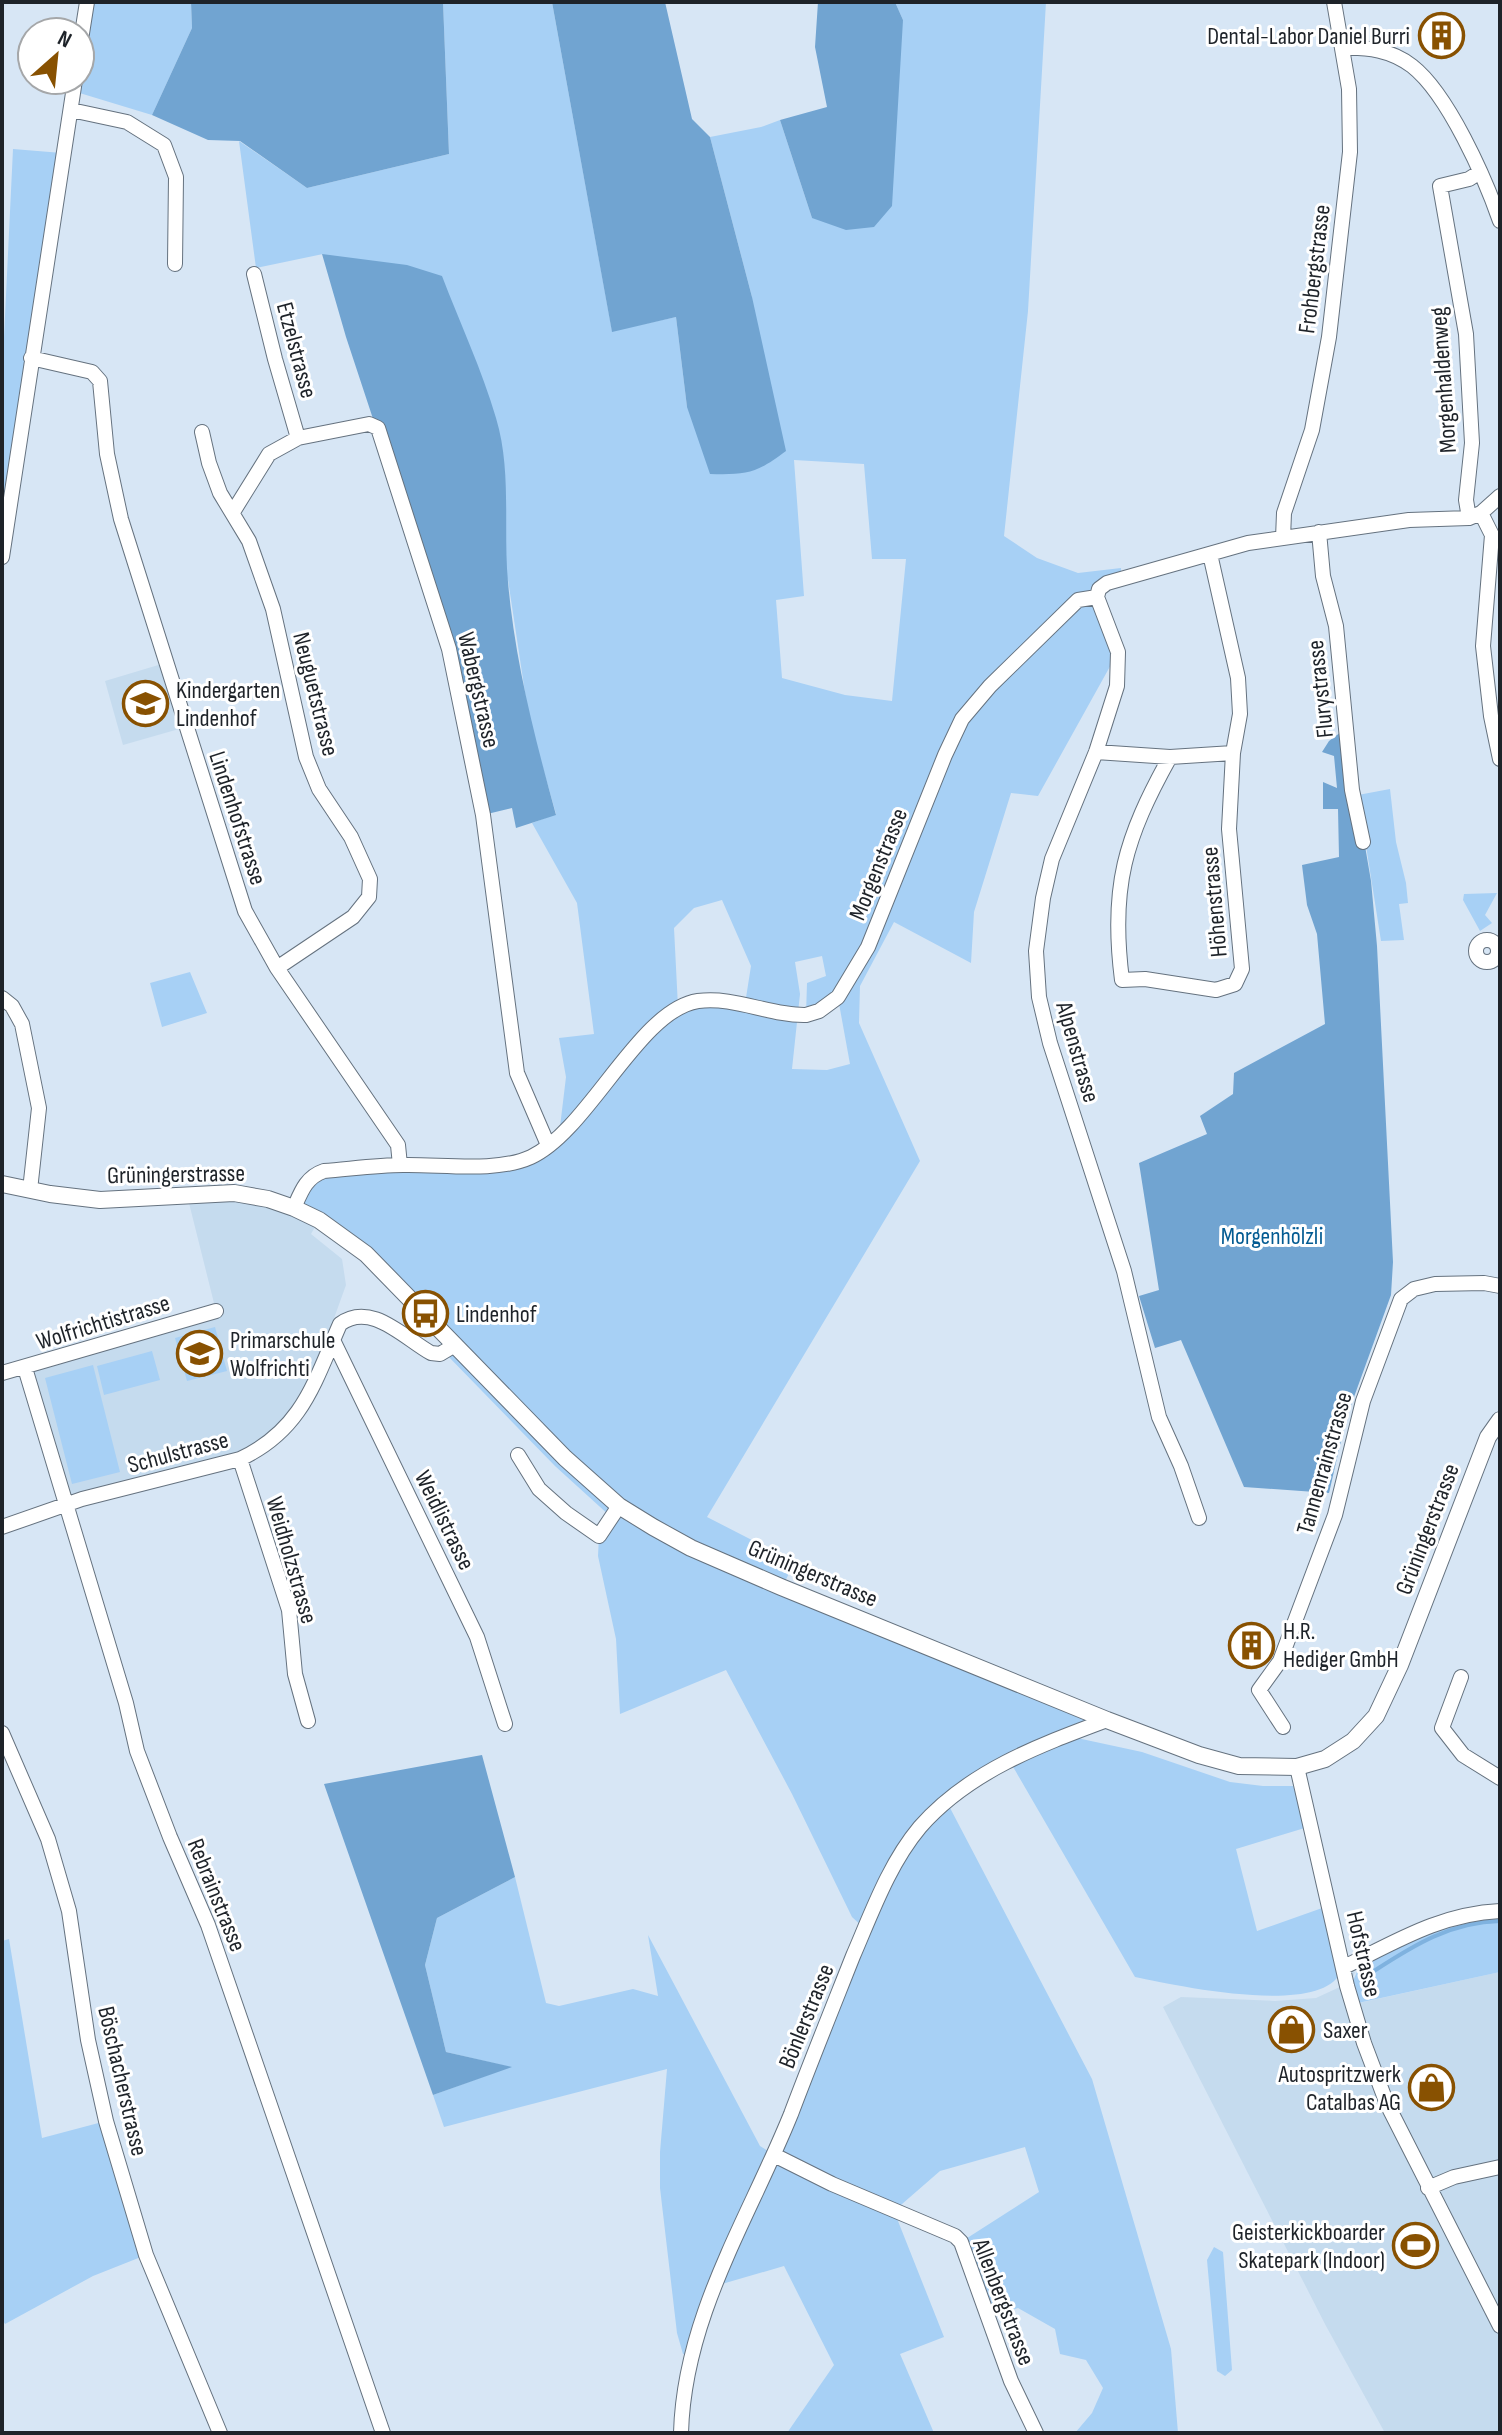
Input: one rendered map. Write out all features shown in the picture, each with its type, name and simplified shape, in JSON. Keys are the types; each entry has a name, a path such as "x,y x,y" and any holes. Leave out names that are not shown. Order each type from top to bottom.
{"main road":[{"name":"Grüningerstrasse","path":"2,1184 100,1200 234,1193 268,1199 294,1208 319,1220 366,1254 565,1458 619,1506 691,1548 1107,1720 1222,1762 1258,1768 1297,1767 1340,1752 1364,1730 1386,1699 1488,1437 1500,1420"}],"street":[{"name":"Frohbergstrasse","path":"1283,538 1284,513 1312,430 1329,337 1350,152 1349,89 1334,2"},
{"path":"1342,48 1378,49 1411,65 1429,81 1480,172 1500,221"},
{"path":"2,557 73,96"},
{"path":"71,110 127,122 164,145 176,177 175,264"},
{"name":"Morgenhaldenweg","path":"1475,515 1466,500 1472,443 1466,334 1440,186 1469,179 1480,172"},
{"name":"Etzelstrasse","path":"254,274 298,438"},
{"name":"Lindenhofstrasse","path":"31,358 92,372 100,381 107,454 121,519 245,911 277,968 398,1145 400,1165"},
{"name":"Wabergstrasse","path":"233,512 269,454 298,438 369,424 378,428 449,649 483,815 517,1073 548,1145"},
{"name":"Neuguetstrasse","path":"202,432 220,493 249,541 273,609 306,757 319,789 351,837 370,879 369,897 353,917 277,968"},
{"path":"1500,496 1475,515 1492,535 1483,646 1491,716 1500,759"},
{"name":"Morgenstrasse","path":"294,1208 304,1185 314,1174 324,1171 400,1165 484,1166 526,1159 548,1145 580,1114 657,1024 678,1008 695,1002 717,1000 806,1015 819,1011 838,997 868,947 962,719 990,686 1078,600 1097,597 1099,589 1107,583 1248,543 1409,520 1475,515"},
{"name":"Flurystrasse","path":"1319,532 1323,576 1336,626 1352,790 1363,842"},
{"name":"Höhenstrasse","path":"1170,757 1134,828 1124,862 1118,901 1117,943 1122,980 1145,979 1216,990 1235,984 1242,969 1229,829 1233,753 1240,714 1238,678 1210,554"},
{"name":"Alpenstrasse","path":"1097,597 1118,652 1117,686 1096,752 1052,859 1036,951 1039,997 1050,1043 1124,1271 1159,1417 1181,1466 1199,1518"},
{"path":"1096,752 1170,757 1233,753"},
{"path":"2,998 12,1006 22,1024 39,1108 30,1190"},
{"name":"Tannenrainstrasse","path":"1283,1727 1259,1690 1280,1661 1335,1515 1363,1401 1397,1307 1406,1293 1423,1286 1484,1283 1500,1286"},
{"name":"Wolfrichtistrasse","path":"2,1373 216,1311"},
{"name":"Schulstrasse","path":"2,1527 82,1499 240,1459 265,1446 293,1421 307,1400 340,1324 351,1318 363,1316 376,1319 431,1353 440,1354 455,1345"},
{"name":"Weidlistrasse","path":"333,1340 477,1637 505,1724"},
{"name":"Rebrainstrasse","path":"25,1368 126,1703 137,1751 208,1925 383,2433"},
{"path":"518,1455 539,1489 599,1536 619,1506"},
{"name":"Weidholzstrasse","path":"240,1459 289,1610 295,1674 308,1721"},
{"path":"1461,1677 1442,1728 1463,1755 1500,1778"},
{"name":"Bönlerstrasse","path":"681,2433 686,2381 704,2315 738,2229 774,2155 880,1893 919,1828 952,1797 1020,1754 1107,1720"},
{"name":"Böschacherstrasse","path":"2,1733 48,1839 69,1911 88,2040 106,2121 146,2255 220,2433"},
{"name":"Hofstrasse","path":"1297,1767 1352,2006 1368,2055 1387,2104 1500,2326"},
{"path":"1344,1967 1431,1924 1475,1912 1500,1911"},
{"name":"Allenbergstrasse","path":"774,2155 832,2184 955,2236 961,2242 1011,2381 1036,2433"},
{"path":"1428,2188 1454,2177 1500,2167"}],"shaded area":[{"path":"87,2 191,2 192,28 152,115 89,96 96,96 96,16 85,16"},
{"path":"443,2 552,2 612,331 676,317 687,407 752,297 710,137 780,120 812,218 903,20 895,2 1046,2 1028,311 1004,536 1037,558 1078,573 1121,568 1121,580 1099,589 1118,652 1038,796 1011,793 974,912 971,963 894,922 860,986 859,1023 920,1161 707,1517 795,1562 782,1587 1107,1720 1020,1754 949,1806 1092,2079 1171,2349 1178,2433 1075,2433 1092,2413 1103,2388 1086,2360 1060,2354 1055,2329 1018,2308 988,2318 961,2242 1039,2192 1025,2147 940,2171 894,2211 944,2337 900,2354 934,2433 787,2433 834,2365 784,2266 715,2286 692,2356 683,2354 677,2333 660,2188 667,2069 444,2127 433,2095 510,2067 446,2052 425,1965 437,1918 515,1877 546,2003 559,2006 633,1989 658,1996 648,1935 760,2146 773,2154 865,1929 852,1917 792,1794 726,1670 620,1714 616,1639 598,1556 599,1536 610,1516 555,1466 444,1352 455,1345 366,1254 294,1208 314,1174 526,1159 559,1135 566,1077 559,1038 594,1034 577,903 532,823 556,814 529,719 508,580 323,254 256,268 239,141 307,188 449,154","holes":["794,460 864,464 872,559 906,559 892,701 845,695 782,678 776,600 804,596","722,900 751,966 745,1004 678,1007 674,928 694,908","822,956 826,976 807,983 806,1015 838,998 850,1064 827,1070 792,1069 800,994 795,962"]},
{"path":"13,149 62,153 2,557 2,379"},
{"name":"Kindergarten Lindenhof","path":"165,663 186,727 123,745 105,681"},
{"path":"1390,789 1408,903 1399,904 1404,940 1381,941 1358,795"},
{"path":"1497,893 1485,915 1492,923 1480,931 1463,900 1464,894"},
{"path":"190,972 207,1013 162,1027 150,983"},
{"name":"Primarschule Wolfrichti","path":"219,1192 319,1220 311,1234 342,1259 346,1285 333,1321 333,1340 307,1400 255,1452 65,1505 25,1368 216,1311 187,1195"},
{"path":"215,1327 227,1371 187,1381 175,1338"},
{"path":"152,1351 160,1380 104,1395 97,1366"},
{"path":"93,1365 120,1472 72,1484 45,1378"},
{"path":"1077,1738 1142,1752 1230,1782 1293,1786 1308,1827 1236,1849 1257,1931 1325,1907 1340,1973 1327,1986 1305,1993 1276,1996 1211,1991 1135,1977 1012,1765"},
{"path":"1500,1914 1500,1972 1358,2003 1353,1981 1360,1965 1421,1933"},
{"path":"9,1939 42,2138 106,2121 146,2255 93,2276 5,2324 2,2319 2,1941"},
{"path":"1340,1968 1355,1972 1353,1977 1359,2003 1500,1972 1500,2433 1385,2433 1326,2326 1163,2007 1181,1997 1275,2001 1316,1998 1342,1986"},
{"path":"1214,2247 1223,2252 1232,2370 1225,2376 1217,2371 1207,2260"}],"green space":[{"path":"191,2 443,2 449,154 307,188 240,141 208,140 152,115 192,28"},
{"path":"552,2 665,2 692,119 710,137 752,297 786,451 759,468 743,473 710,474 687,407 676,317 612,332"},
{"path":"818,2 895,2 903,20 892,206 874,227 846,230 812,218 780,120 827,107 815,47"},
{"path":"322,254 407,265 442,276 484,382 501,438 506,479 508,582 516,641 533,729 556,815 516,828 512,808 483,815 449,649 346,337"},
{"name":"Morgenhölzli","path":"1345,729 1371,881 1377,946 1393,1262 1391,1295 1346,1419 1329,1493 1244,1487 1181,1340 1155,1348 1139,1296 1159,1290 1139,1163 1207,1134 1200,1116 1233,1094 1234,1073 1325,1024 1317,934 1307,905 1302,865 1339,857 1338,809 1323,809 1323,782 1337,788 1334,756 1322,752 1329,741"},
{"path":"482,1755 515,1877 437,1918 425,1965 446,2052 512,2067 433,2095 324,1784"}],"waterway":[{"path":"1374,1971 1449,1930 1500,1921"}],"place":[{"name":"Dental-Labor Daniel Burri","path":"1441,36"},
{"name":"Kindergarten Lindenhof","path":"145,704"},
{"name":"Lindenhof","path":"425,1314"},
{"name":"Primarschule Wolfrichti","path":"199,1354"},
{"name":"H.R. Hediger GmbH","path":"1252,1645"},
{"name":"Saxer","path":"1292,2030"},
{"name":"Autospritzwerk Catalbas AG","path":"1432,2088"},
{"name":"Geisterkickboarder Skatepark (Indoor)","path":"1416,2246"}]}
